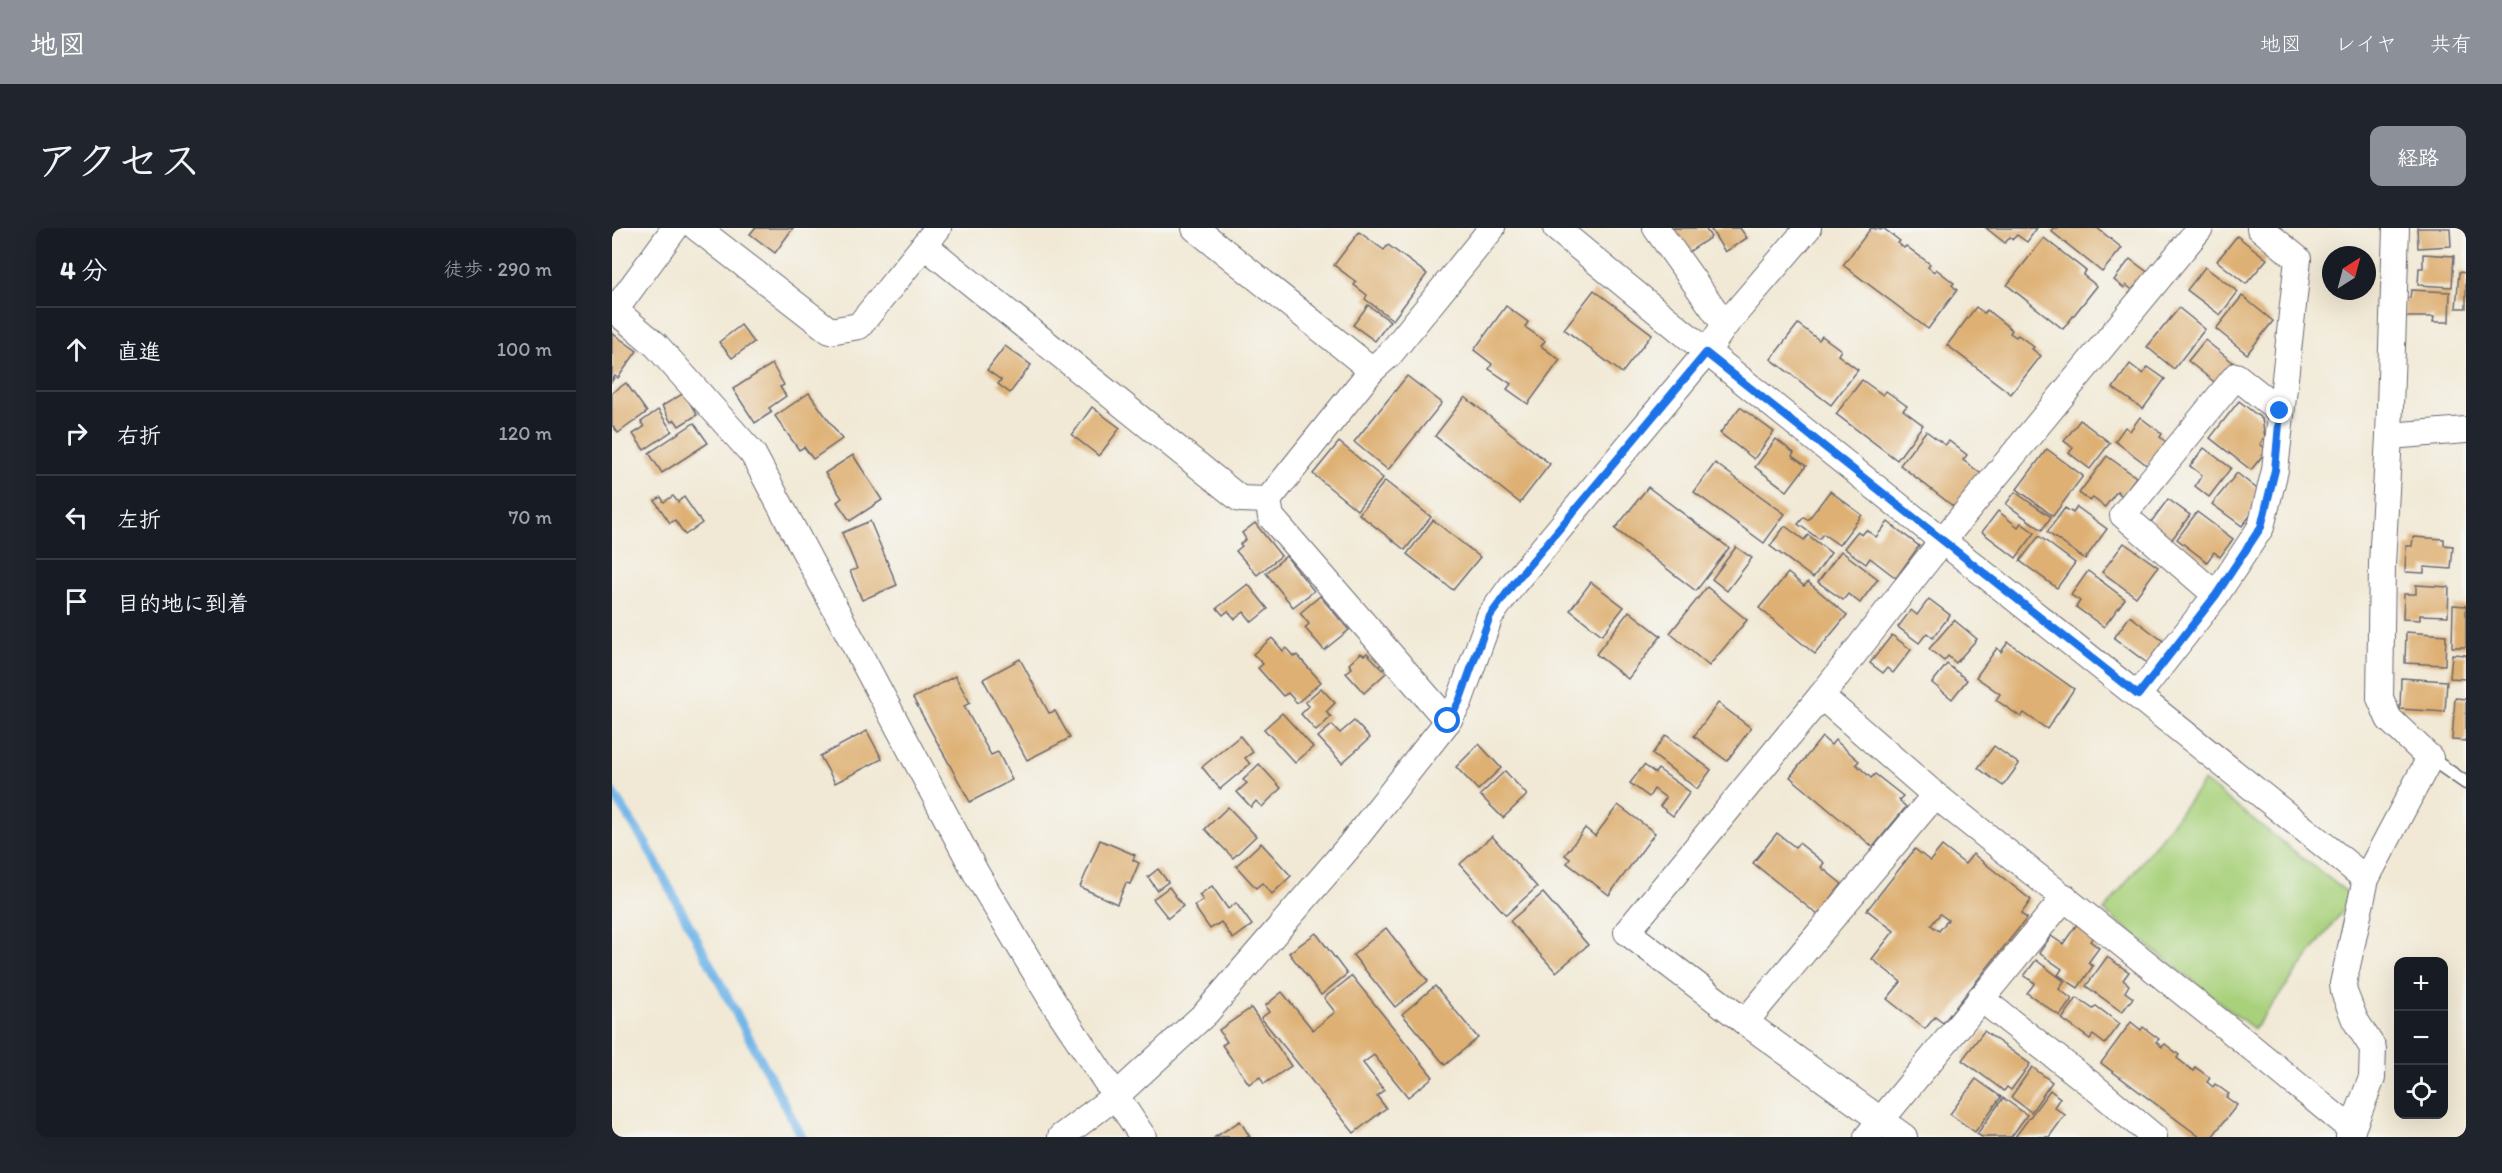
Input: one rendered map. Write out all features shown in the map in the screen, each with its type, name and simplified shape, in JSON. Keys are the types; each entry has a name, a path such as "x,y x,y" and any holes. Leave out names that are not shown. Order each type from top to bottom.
{"street":[{"path":"675,228 613,309 656,345 753,454 977,875 1052,1000 1143,1137"},
{"path":"697,228 830,330 859,326 931,237 1240,499 1268,500"},
{"path":"1195,228 1372,370"},
{"path":"1448,721 1271,517 1268,500 1372,370 1390,354 1492,228"},
{"path":"1556,228 1706,353 2366,879"},
{"path":"1656,228 1725,325"},
{"path":"1061,1137 1116,1095 1206,1013 1347,849 1448,721 1459,702 1490,616 1514,583 1706,353 1725,325 1808,228"},
{"path":"1904,1137 1873,1128 1745,1022 1627,932 1821,696 1943,540 2200,228"},
{"path":"2138,695 2216,595 2261,527 2275,470 2298,259 2260,228"},
{"path":"1821,696 1935,795 2065,897 2350,1134 2372,1077 2373,1048 2355,1020 2343,984 2366,879 2430,758 2389,719 2380,698 2382,564 2396,228"},
{"path":"2216,595 2123,515 2236,376 2280,411"},
{"path":"2389,436 2466,430"},
{"path":"1745,1022 1935,795"},
{"path":"1873,1128 2065,897"},
{"path":"1980,998 2154,1137"}],"lane":[{"path":"2430,758 2466,783"}],"green space":[{"path":"2204,781 2353,897 2254,1029 2104,911"}],"building":[{"path":"755,228 793,228 775,253 750,234"},
{"path":"1671,228 1705,228 1711,237 1687,253"},
{"path":"1710,228 1740,228 1747,238 1725,252"},
{"path":"1871,228 1881,230 1883,228 1900,241 1898,243 1904,248 1906,246 1930,264 1928,267 1934,272 1936,269 1954,283 1952,285 1957,290 1928,329 1843,265"},
{"path":"1986,228 2037,228 2027,242 2017,235 2013,239 2010,237 2005,243"},
{"path":"2053,228 2097,228 2122,248 2102,272 2051,231"},
{"path":"2417,228 2450,228 2451,246 2418,248"},
{"path":"1359,232 1384,250 1388,245 1427,274 1393,320 1365,299 1367,295 1354,285 1356,282 1334,265"},
{"path":"2237,236 2267,259 2246,284 2217,261"},
{"path":"2044,238 2086,271 2083,275 2097,286 2063,329 2007,285"},
{"path":"2423,254 2454,256 2452,287 2418,285 2419,268 2423,268"},
{"path":"2130,259 2150,274 2135,292 2126,285 2124,288 2114,280"},
{"path":"2205,267 2238,292 2220,315 2187,290"},
{"path":"2459,272 2466,273 2466,308 2456,308"},
{"path":"1594,290 1652,334 1622,373 1564,329"},
{"path":"2411,290 2450,292 2449,322 2433,322 2434,317 2404,317 2405,298 2410,298"},
{"path":"2242,296 2273,321 2247,354 2216,329"},
{"path":"1368,305 1390,321 1375,341 1353,325"},
{"path":"1506,306 1528,322 1525,327 1545,341 1541,346 1560,360 1528,404 1507,389 1511,384 1489,369 1492,364 1474,350"},
{"path":"1976,307 1984,313 1987,310 2012,330 2010,333 2016,337 2018,335 2034,347 2032,349 2041,356 2011,394 1947,345"},
{"path":"2179,308 2205,329 2174,369 2147,347"},
{"path":"1798,324 1819,340 1822,336 1841,350 1838,355 1858,370 1831,405 1771,359"},
{"path":"741,325 754,342 732,358 719,342"},
{"path":"612,333 637,351 618,378 615,376 612,381"},
{"path":"2205,340 2235,364 2218,385 2188,361"},
{"path":"1005,346 1031,365 1010,393 998,384 1001,380 987,370"},
{"path":"772,364 784,385 780,387 786,396 769,408 772,412 755,423 733,389"},
{"path":"2130,364 2143,374 2148,367 2165,379 2143,409 2113,388"},
{"path":"1407,376 1442,403 1388,470 1354,442"},
{"path":"1862,380 1883,395 1886,391 1907,406 1903,410 1923,425 1897,460 1836,414"},
{"path":"626,383 647,412 618,433 612,425 612,393"},
{"path":"684,393 697,415 679,426 675,420 671,422 662,406"},
{"path":"809,393 842,439 813,459 804,447 799,450 775,416"},
{"path":"1465,397 1550,464 1520,503 1435,436"},
{"path":"2239,401 2262,419 2265,437 2260,444 2267,450 2251,470 2210,438"},
{"path":"1092,407 1120,428 1099,456 1072,435"},
{"path":"1740,407 1774,432 1754,459 1720,433"},
{"path":"658,410 672,431 644,450 633,434 644,427 641,422"},
{"path":"2140,417 2162,434 2160,437 2166,442 2148,466 2115,441 2125,427 2130,431"},
{"path":"2080,420 2110,443 2090,469 2069,453 2073,448 2064,441"},
{"path":"694,423 708,443 662,473 649,453"},
{"path":"1926,431 1945,445 1949,441 1967,455 1963,460 1984,476 1958,510 1900,465"},
{"path":"1776,439 1794,453 1792,456 1806,466 1787,491 1755,467"},
{"path":"1339,442 1383,478 1357,510 1313,474"},
{"path":"2204,448 2231,468 2209,497 2195,486 2202,475 2190,466"},
{"path":"2047,449 2083,476 2053,516 2017,489"},
{"path":"853,455 882,500 850,521 837,502 842,498 825,473"},
{"path":"2107,456 2136,477 2122,496 2117,491 2105,507 2093,498 2090,501 2079,493"},
{"path":"1715,463 1785,514 1764,543 1694,492"},
{"path":"2237,473 2257,489 2254,511 2242,526 2212,504"},
{"path":"1385,481 1431,517 1405,550 1359,514"},
{"path":"1648,487 1729,548 1696,591 1615,529"},
{"path":"1830,491 1862,515 1839,545 1823,534 1819,539 1798,524 1804,517 1808,520"},
{"path":"2015,492 2051,517 2042,530 2006,504"},
{"path":"673,496 678,502 684,497 702,523 685,535 675,520 670,523 655,501 661,497 664,502"},
{"path":"2168,499 2190,515 2170,542 2148,526"},
{"path":"2077,507 2107,529 2085,559 2047,532 2065,508 2073,513"},
{"path":"1998,511 2018,527 2021,523 2035,533 2016,558 1982,532"},
{"path":"2197,512 2233,539 2220,557 2214,552 2207,562 2177,539"},
{"path":"1433,520 1480,557 1453,590 1407,554"},
{"path":"870,521 897,585 862,600 850,571 857,569 842,533"},
{"path":"1888,522 1919,546 1896,578 1870,558 1866,564 1844,548 1857,532 1862,535 1866,530 1876,537"},
{"path":"1255,523 1281,556 1257,575 1236,551 1246,539 1242,533"},
{"path":"1785,526 1804,540 1808,535 1831,553 1813,578 1770,546"},
{"path":"2039,536 2075,563 2057,588 2020,561"},
{"path":"2413,537 2444,539 2444,545 2453,546 2451,569 2424,567 2424,573 2405,572 2406,546 2412,546"},
{"path":"2124,543 2158,567 2136,597 2102,572"},
{"path":"1736,547 1752,558 1727,591 1712,579"},
{"path":"1841,551 1878,579 1860,603 1848,594 1843,600 1818,582"},
{"path":"1286,556 1314,591 1293,607 1266,573"},
{"path":"2088,571 2125,599 2104,627 2076,607 2080,601 2071,595"},
{"path":"1788,573 1804,586 1808,582 1847,615 1815,654 1759,608"},
{"path":"1591,582 1624,607 1602,635 1570,610"},
{"path":"1248,584 1268,609 1252,622 1244,612 1235,619 1228,611 1223,615 1217,608"},
{"path":"2416,585 2449,587 2448,616 2420,615 2420,620 2403,619 2404,594 2416,594"},
{"path":"1707,587 1747,620 1709,666 1670,633"},
{"path":"1320,596 1349,630 1324,650 1305,628 1309,624 1300,613"},
{"path":"1929,599 1950,615 1933,638 1927,633 1919,643 1898,627 1911,610 1917,615"},
{"path":"2453,605 2466,606 2466,647 2452,647"},
{"path":"1629,611 1661,636 1628,679 1596,654"},
{"path":"2130,616 2163,641 2147,663 2114,638"},
{"path":"1954,620 1977,639 1956,663 1948,656 1944,661 1929,649"},
{"path":"2406,632 2446,635 2445,665 2405,663"},
{"path":"1892,635 1911,650 1893,673 1887,668 1883,673 1870,663"},
{"path":"1272,638 1283,651 1286,648 1294,657 1297,655 1321,682 1297,703 1288,693 1283,696 1258,668 1263,664 1253,654"},
{"path":"2008,642 2074,689 2047,729 2024,713 2021,717 1996,700 2000,694 1976,677 1997,648 2001,652"},
{"path":"1361,653 1364,655 1367,653 1386,673 1364,693 1346,673 1352,668 1349,664"},
{"path":"2452,654 2466,655 2466,679 2450,678"},
{"path":"1020,659 1049,713 1055,711 1070,738 1027,760 983,679"},
{"path":"1947,664 1967,680 1952,699 1932,683"},
{"path":"955,676 970,703 964,706 991,755 998,752 1012,780 970,802 913,698"},
{"path":"2401,678 2447,681 2445,712 2400,709"},
{"path":"1321,688 1335,703 1326,712 1331,717 1316,731 1301,714 1309,706 1305,702"},
{"path":"2455,698 2466,699 2466,741 2452,740"},
{"path":"1718,703 1751,728 1727,761 1694,736"},
{"path":"1282,713 1313,747 1295,763 1264,729"},
{"path":"1354,721 1370,738 1342,763 1318,737 1332,725 1340,733"},
{"path":"867,731 882,759 835,783 820,756"},
{"path":"1666,735 1711,770 1697,789 1652,754"},
{"path":"1240,736 1253,752 1245,758 1250,764 1220,789 1202,767"},
{"path":"1822,737 1831,745 1835,740 1859,761 1856,764 1871,778 1875,774 1903,796 1899,800 1906,807 1873,847 1790,777"},
{"path":"1479,744 1501,768 1478,790 1456,767"},
{"path":"1994,746 2019,764 2003,786 1978,768"},
{"path":"1259,764 1281,788 1262,807 1256,801 1251,807 1237,792 1247,783 1243,780"},
{"path":"1644,765 1655,773 1658,769 1690,792 1673,816 1660,806 1666,798 1654,789 1649,797 1630,783"},
{"path":"1505,771 1527,795 1503,818 1480,795"},
{"path":"1618,805 1655,833 1609,895 1567,863 1570,859 1565,855 1585,828 1595,836"},
{"path":"1228,807 1256,836 1233,858 1205,829"},
{"path":"1777,833 1795,847 1799,843 1824,863 1821,867 1842,884 1818,915 1753,863"},
{"path":"1492,836 1537,887 1506,915 1460,864"},
{"path":"1100,840 1135,855 1133,860 1139,863 1130,884 1126,883 1117,904 1080,887"},
{"path":"1261,843 1291,876 1272,894 1262,883 1256,888 1236,866"},
{"path":"1942,846 1965,864 1973,854 2031,900 2021,914 2027,918 1943,1023 1935,1017 1925,1029 1887,999 1901,982 1872,959 1894,931 1867,910 1915,849 1930,861","holes":["1940,914 1948,920 1939,931 1931,925"]},
{"path":"1158,869 1168,882 1157,890 1148,877"},
{"path":"1212,886 1228,909 1236,903 1252,925 1233,939 1221,922 1210,929 1194,906 1203,900 1199,895"},
{"path":"1169,887 1183,906 1168,918 1153,899"},
{"path":"1543,893 1588,945 1556,972 1510,921"},
{"path":"2077,924 2094,936 2090,941 2099,948 2088,963 2093,966 2078,988 2058,975 2062,969 2039,953 2051,936 2063,944"},
{"path":"1386,928 1428,981 1395,1007 1353,955"},
{"path":"1316,933 1347,974 1321,995 1289,953"},
{"path":"2107,957 2129,972 2123,980 2129,985 2125,992 2133,998 2122,1012 2086,986"},
{"path":"2036,960 2064,981 2059,989 2072,999 2060,1016 2027,993 2035,983 2024,976"},
{"path":"1352,976 1433,1077 1408,1097 1374,1055 1363,1063 1384,1090 1377,1096 1386,1108 1354,1133 1261,1018 1269,1012 1265,1006 1282,992 1313,1030 1335,1012 1324,998"},
{"path":"1435,986 1478,1038 1445,1065 1402,1014"},
{"path":"2077,998 2093,1009 2096,1006 2120,1024 2105,1044 2093,1035 2090,1039 2062,1019"},
{"path":"1251,1008 1291,1066 1264,1084 1260,1077 1249,1084 1222,1045 1227,1042 1219,1030"},
{"path":"2131,1022 2141,1030 2143,1027 2159,1039 2156,1042 2162,1047 2165,1044 2193,1071 2195,1067 2210,1078 2207,1082 2213,1087 2215,1084 2229,1094 2226,1097 2237,1105 2212,1137 2200,1137 2101,1063"},
{"path":"1984,1031 2030,1064 2011,1090 2007,1087 2004,1091 1962,1060"},
{"path":"2032,1067 2052,1082 2031,1112 2011,1097"},
{"path":"1976,1079 2001,1097 1975,1132 1950,1114"},
{"path":"2050,1090 2060,1098 2054,1107 2065,1115 2049,1137 2015,1137"},
{"path":"2003,1098 2027,1115 2011,1137 1982,1137 1977,1134"},
{"path":"1240,1121 1250,1137 1215,1137"}],"waterway":[{"path":"612,792 646,844 802,1137"}],"route":[{"path":"1448,721 1459,702 1490,616 1514,583 1706,353 2138,695 2216,595 2261,527 2275,470 2280,411"}]}
